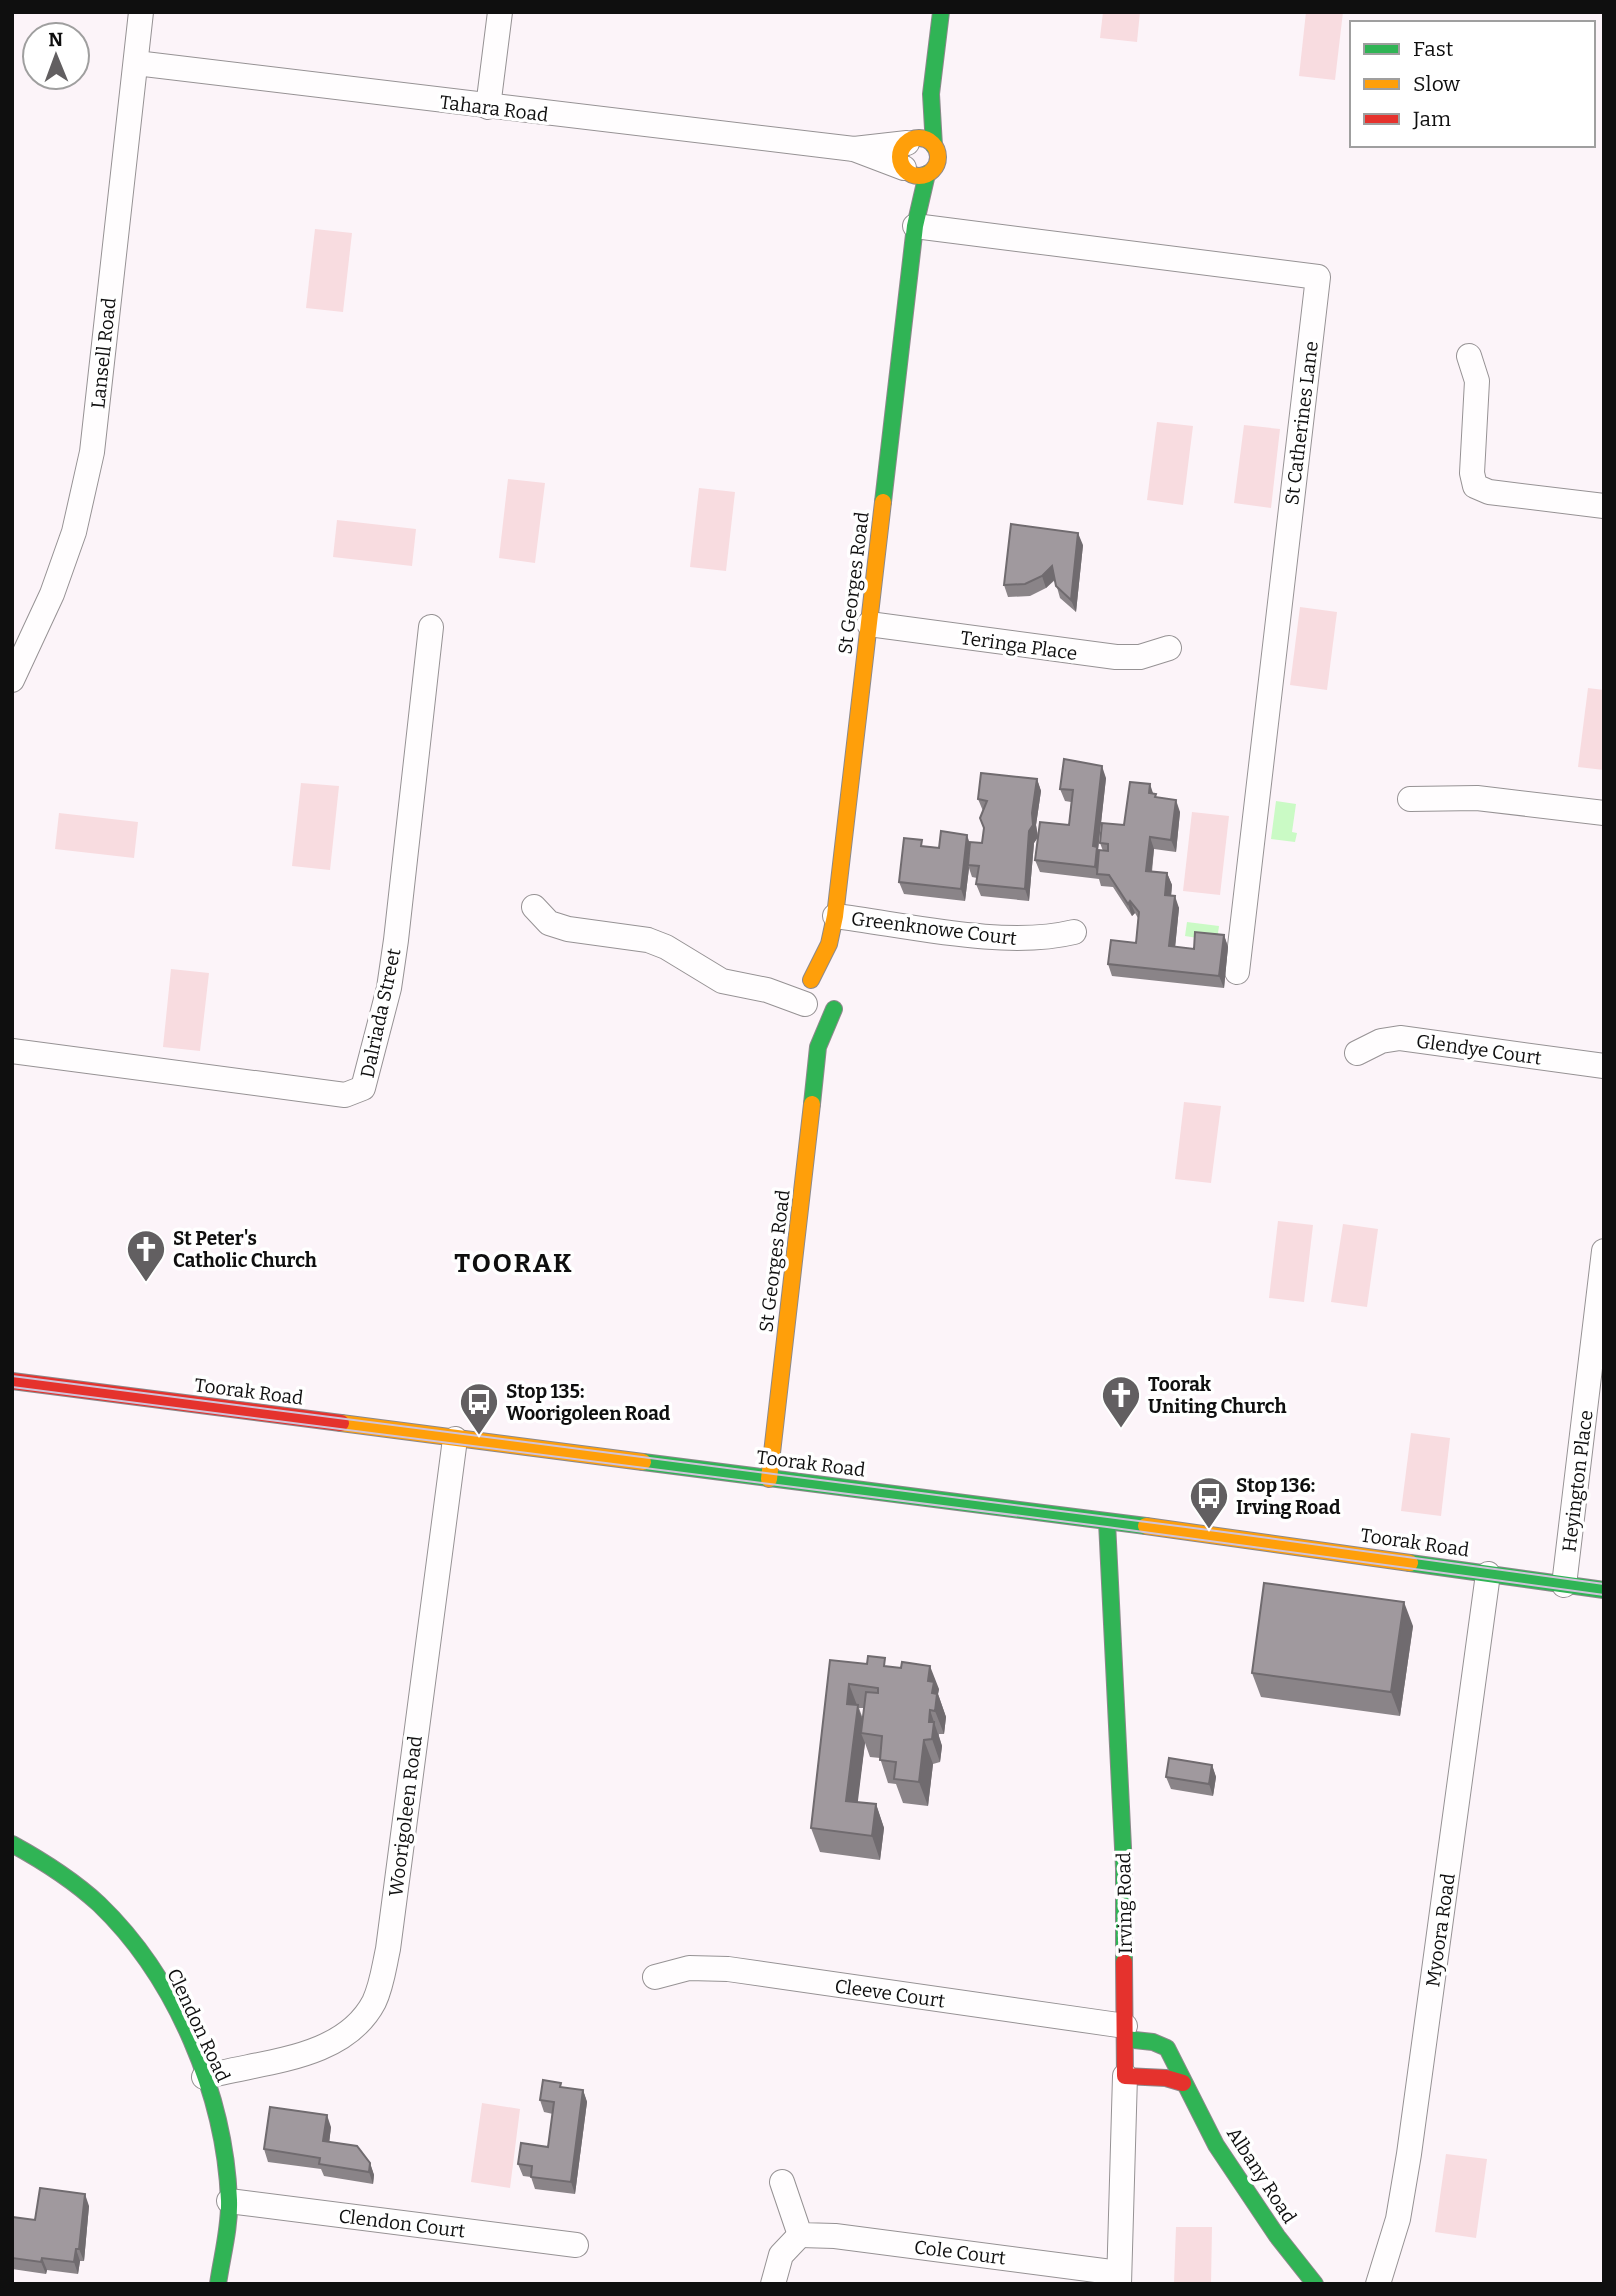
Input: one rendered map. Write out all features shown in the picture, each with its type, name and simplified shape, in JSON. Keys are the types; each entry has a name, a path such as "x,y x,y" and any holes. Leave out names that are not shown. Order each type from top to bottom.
{"street":[{"name":"Lansell Road","path":"13,676 52,594 74,532 92,452 141,12"},
{"path":"488,107 500,12"},
{"path":"931,94 901,153 912,171 937,162 931,94 941,12"},
{"name":"Tahara Road","path":"136,63 854,149 908,142"},
{"path":"908,142 923,139 934,146"},
{"name":"Tahara Road","path":"854,149 912,171"},
{"name":"St Georges Road","path":"818,1047 812,1034 835,916 915,226 912,171"},
{"name":"St Catherines Lane","path":"915,226 1318,277 1237,972"},
{"path":"1469,356 1477,373 1472,473 1466,491 1480,490 1604,506"},
{"name":"Teringa Place","path":"869,624 1116,657 1140,657 1169,648"},
{"name":"Dalriada Street","path":"12,1051 345,1095 363,1088 389,988 431,626"},
{"path":"1410,799 1477,797 1604,813"},
{"path":"534,907 549,923 568,929 648,940 666,947 722,982 767,990 820,989 821,1014 834,1010"},
{"name":"Greenknowe Court","path":"835,916 1018,940 1051,938 1074,932"},
{"name":"St Georges Road","path":"769,1479 818,1047 834,1010 820,989 829,944"},
{"name":"Glendye Court","path":"1357,1053 1381,1041 1400,1038 1604,1066"},
{"name":"Heyington Place","path":"1564,1585 1604,1251"},
{"name":"Toorak Road","path":"12,1381 1107,1522 1604,1590"},
{"name":"Woorigoleen Road","path":"204,2077 315,2050 357,2025 373,2003 388,1949 456,1438"},
{"name":"Irving Road","path":"1107,1522 1121,1774 1125,2076 1119,2278"},
{"name":"Myoora Road","path":"1378,2284 1398,2219 1409,2154 1488,1574"},
{"name":"Clendon Road","path":"12,1844 83,1891 120,1926 173,2009 204,2077 224,2156 229,2201 218,2284"},
{"name":"Cleeve Court","path":"655,1977 689,1968 728,1969 1125,2033"},
{"name":"Albany Road","path":"1125,2033 1167,2048 1182,2084 1216,2145 1254,2205 1315,2284"},
{"path":"1125,2076 1166,2078 1182,2084"},
{"path":"773,2284 781,2255 800,2235 782,2182"},
{"name":"Clendon Court","path":"229,2201 576,2245"},
{"name":"Cole Court","path":"800,2235 835,2236 1119,2278"}],"shaded area":[{"path":"1103,12 1140,12 1137,42 1100,38"},
{"path":"1306,12 1343,12 1335,80 1299,76"},
{"path":"315,229 352,233 343,312 306,308"},
{"path":"1157,422 1193,426 1183,505 1147,500"},
{"path":"1244,425 1280,429 1271,508 1234,503"},
{"path":"508,479 545,483 535,563 499,558"},
{"path":"699,488 735,492 726,571 690,567"},
{"path":"337,520 416,529 412,566 333,557"},
{"path":"1300,607 1337,612 1327,690 1290,685"},
{"path":"1588,688 1604,690 1604,770 1578,767"},
{"path":"301,783 339,786 330,870 292,866"},
{"path":"1276,801 1296,804 1292,832 1297,833 1295,842 1271,839"},
{"path":"1192,812 1229,816 1220,895 1183,891"},
{"path":"59,813 138,822 134,858 55,849"},
{"path":"1187,922 1219,926 1217,941 1185,936"},
{"path":"171,969 209,973 200,1051 163,1047"},
{"path":"1184,1102 1221,1106 1211,1183 1175,1179"},
{"path":"1278,1221 1313,1225 1304,1302 1269,1298"},
{"path":"1343,1224 1378,1229 1367,1307 1331,1302"},
{"path":"1411,1433 1450,1438 1441,1516 1401,1511"},
{"path":"482,2103 520,2109 510,2188 471,2182"},
{"path":"1446,2154 1487,2159 1476,2238 1435,2232"},
{"path":"1176,2227 1212,2227 1211,2284 1174,2284"}],"building":[{"path":"1011,524 1078,533 1071,600 1056,586 1052,566 1042,576 1025,584 1004,585"},
{"path":"1064,759 1102,766 1093,846 1097,847 1095,867 1035,860 1040,822 1069,825 1073,790 1060,789"},
{"path":"981,773 1037,779 1033,825 1029,831 1025,889 976,884 979,866 968,865 970,842 982,843 984,828 980,818 987,801 978,799"},
{"path":"1130,782 1150,784 1149,793 1156,794 1155,797 1176,800 1171,840 1150,837 1146,871 1167,873 1165,895 1175,896 1169,946 1194,949 1195,932 1224,935 1219,976 1108,964 1111,940 1136,943 1139,912 1130,901 1128,904 1109,875 1097,874 1099,850 1108,851 1108,844 1100,843 1102,823 1124,825"},
{"path":"941,831 967,835 961,889 899,882 904,838 922,840 921,846 939,848"},
{"path":"1264,1583 1404,1602 1391,1692 1252,1673"},
{"path":"868,1656 885,1658 884,1666 901,1668 902,1662 930,1666 928,1681 934,1682 932,1693 937,1694 935,1711 930,1710 929,1722 934,1722 932,1739 924,1740 919,1782 894,1779 896,1762 880,1760 882,1736 861,1733 866,1692 878,1693 878,1688 849,1684 847,1704 858,1705 846,1801 876,1804 872,1836 811,1828 830,1660 867,1664"},
{"path":"1169,1758 1212,1765 1209,1784 1166,1777"},
{"path":"543,2080 561,2083 560,2087 583,2090 571,2182 531,2177 532,2166 518,2164 521,2143 548,2147 554,2102 540,2100"},
{"path":"270,2107 327,2115 323,2141 357,2146 370,2163 369,2172 319,2164 320,2158 264,2149"},
{"path":"40,2188 85,2194 79,2249 76,2249 74,2262 42,2258 41,2262 12,2258 12,2217 35,2220"}],"tram line":[{"path":"12,1376 1209,1530 1604,1584"},
{"path":"12,1387 1107,1527 1604,1595"}],"traffic: fast":[{"path":"934,146 931,94 941,12"},
{"path":"883,502 915,226 927,174"},
{"path":"812,1104 818,1047 834,1009"},
{"path":"643,1462 1146,1526"},
{"path":"1107,1522 1124,1868 1124,1962"},
{"path":"1410,1563 1604,1590"},
{"path":"12,1844 79,1887 127,1934 173,2002 191,2040 218,2120 225,2160 229,2210 218,2284"},
{"path":"1125,2039 1153,2042 1167,2048 1216,2145 1277,2236 1315,2284"}],"traffic: slow":[{"path":"919,138 932,144 938,157 932,170 919,176 906,170 900,157 906,144 919,138"},
{"path":"811,980 829,944 835,916 883,502"},
{"path":"769,1479 812,1104"},
{"path":"341,1423 643,1462"},
{"path":"1146,1526 1410,1563"}],"traffic: jam":[{"path":"12,1381 341,1423"},
{"path":"1124,1962 1125,2076 1166,2078 1183,2083"}],"place":[{"name":"St Peter's Catholic Church","path":"146,1283"},
{"name":"Toorak Uniting Church","path":"1121,1429"},
{"name":"Stop 135: Woorigoleen Road","path":"479,1436"},
{"name":"Stop 136: Irving Road","path":"1209,1530"}],"district":[{"name":"TOORAK","path":"514,1263"}]}
